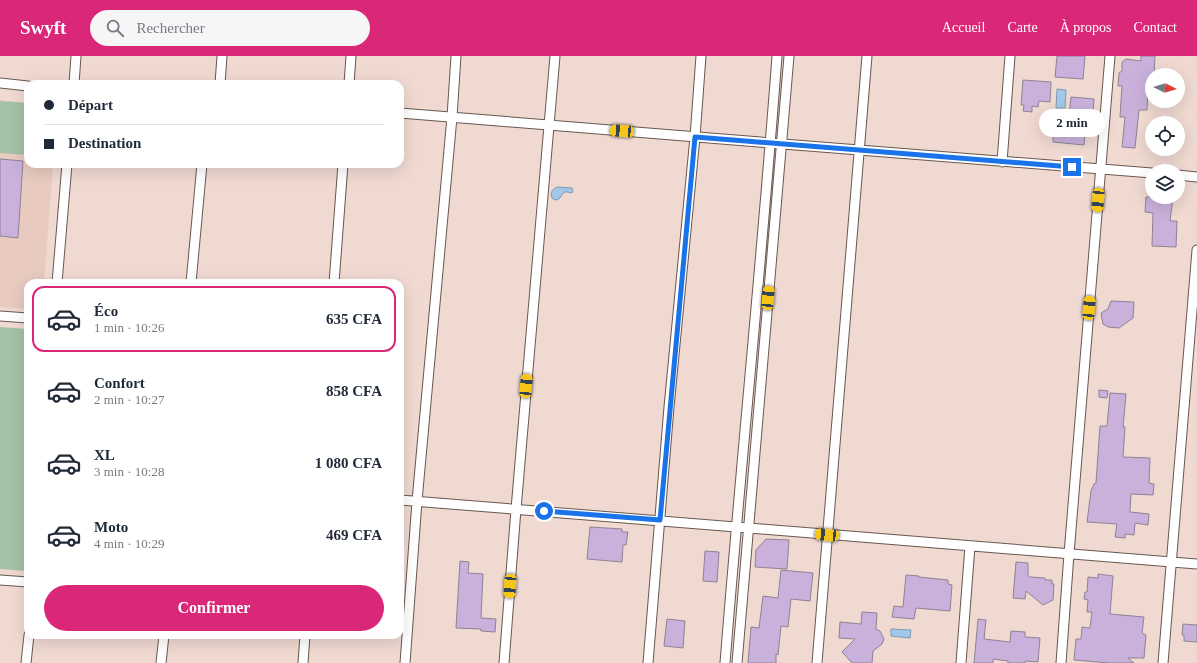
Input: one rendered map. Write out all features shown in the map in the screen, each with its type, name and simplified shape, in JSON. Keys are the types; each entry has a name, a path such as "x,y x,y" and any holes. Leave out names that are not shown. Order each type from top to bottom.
{"street":[{"path":"74,80 76,56"},
{"path":"220,80 222,56"},
{"path":"349,80 351,56"},
{"path":"405,663 417,501 452,117 456,56"},
{"path":"504,663 555,56"},
{"path":"648,663 695,137 700,56"},
{"path":"725,663 771,144 777,56"},
{"path":"737,663 789,56"},
{"path":"817,663 867,56"},
{"path":"1002,162 1010,56"},
{"path":"1061,663 1110,56"},
{"path":"0,83 24,86"},
{"path":"404,113 771,144 859,149 1002,162 1145,172"},
{"path":"57,279 67,168"},
{"path":"191,279 202,168"},
{"path":"334,279 343,168"},
{"path":"1185,176 1197,177"},
{"path":"1163,663 1197,250"},
{"path":"0,316 24,318"},
{"path":"404,500 1197,564"},
{"path":"961,663 970,546"},
{"path":"0,580 24,582"},
{"path":"26,663 29,639"},
{"path":"161,663 164,639"},
{"path":"303,663 305,639"}],"shaded area":[{"path":"0,100 24,103 24,168 53,168 44,279 24,279 24,309 0,307"}],"green space":[{"path":"0,101 24,103 24,155 0,153"},
{"path":"0,327 24,329 24,571 0,569"}],"water":[{"path":"1057,89 1066,90 1065,108 1056,108"},
{"path":"557,187 572,188 573,192 564,192 559,199 555,200 552,198 551,193"},
{"path":"891,629 911,630 910,638 891,636"}],"building":[{"path":"1057,56 1085,56 1083,79 1055,77"},
{"path":"1141,56 1155,56 1154,68 1145,68 1145,108 1147,108 1147,110 1139,110 1135,148 1122,147 1125,117 1120,117 1122,86 1118,86 1119,73 1122,71 1122,62 1126,59 1141,61"},
{"path":"1023,80 1051,82 1050,102 1039,101 1038,107 1032,106 1032,112 1023,111 1024,105 1021,105"},
{"path":"1071,97 1094,99 1093,114 1085,113 1083,134 1085,135 1084,145 1053,142 1053,131 1060,132 1061,116 1069,116"},
{"path":"0,159 23,161 18,238 0,236"},
{"path":"1146,204 1172,204 1170,221 1177,221 1176,247 1152,246 1153,213 1145,212"},
{"path":"1111,301 1134,302 1133,318 1119,328 1108,327 1103,324 1101,313 1108,309"},
{"path":"1099,390 1108,391 1107,398 1099,397"},
{"path":"1110,393 1126,394 1123,427 1125,427 1123,457 1150,458 1149,483 1154,484 1153,495 1131,494 1130,512 1149,514 1148,525 1135,523 1134,535 1125,534 1125,538 1115,537 1117,524 1087,522 1091,491 1096,483 1100,426 1107,426"},
{"path":"590,527 622,529 622,532 628,532 626,545 623,545 622,562 587,559"},
{"path":"766,539 789,540 787,569 755,567 756,550"},
{"path":"705,551 719,552 717,582 703,581"},
{"path":"460,561 469,562 468,573 483,574 481,618 496,619 495,632 481,631 481,629 456,628"},
{"path":"1016,562 1028,563 1028,575 1030,577 1052,580 1052,584 1054,584 1053,600 1043,605 1026,591 1025,599 1013,598"},
{"path":"781,570 813,573 810,601 791,599 788,627 781,626 778,655 776,654 776,663 748,663 751,627 759,628 763,596 778,598"},
{"path":"1098,574 1113,576 1110,614 1144,617 1142,633 1146,635 1144,658 1128,658 1134,663 1109,663 1074,660 1076,639 1081,639 1082,627 1090,628 1092,612 1087,612 1088,600 1084,599 1085,592 1087,592 1088,577 1098,578"},
{"path":"906,575 948,580 948,584 952,585 950,611 916,608 914,619 892,617 894,606 903,607"},
{"path":"862,612 877,613 876,629 880,631 884,639 882,644 873,651 872,663 852,663 842,652 855,639 839,638 840,622 861,624"},
{"path":"667,619 685,621 683,648 664,646"},
{"path":"978,619 986,620 984,639 1010,642 1011,631 1025,632 1025,637 1040,638 1038,662 1025,661 1025,663 1008,663 1008,661 993,659 993,663 974,663"},
{"path":"1183,624 1197,625 1197,642 1184,641 1184,635 1182,635"}],"route":[{"path":"544,511 660,520 669,407 695,137 1072,167"}]}
